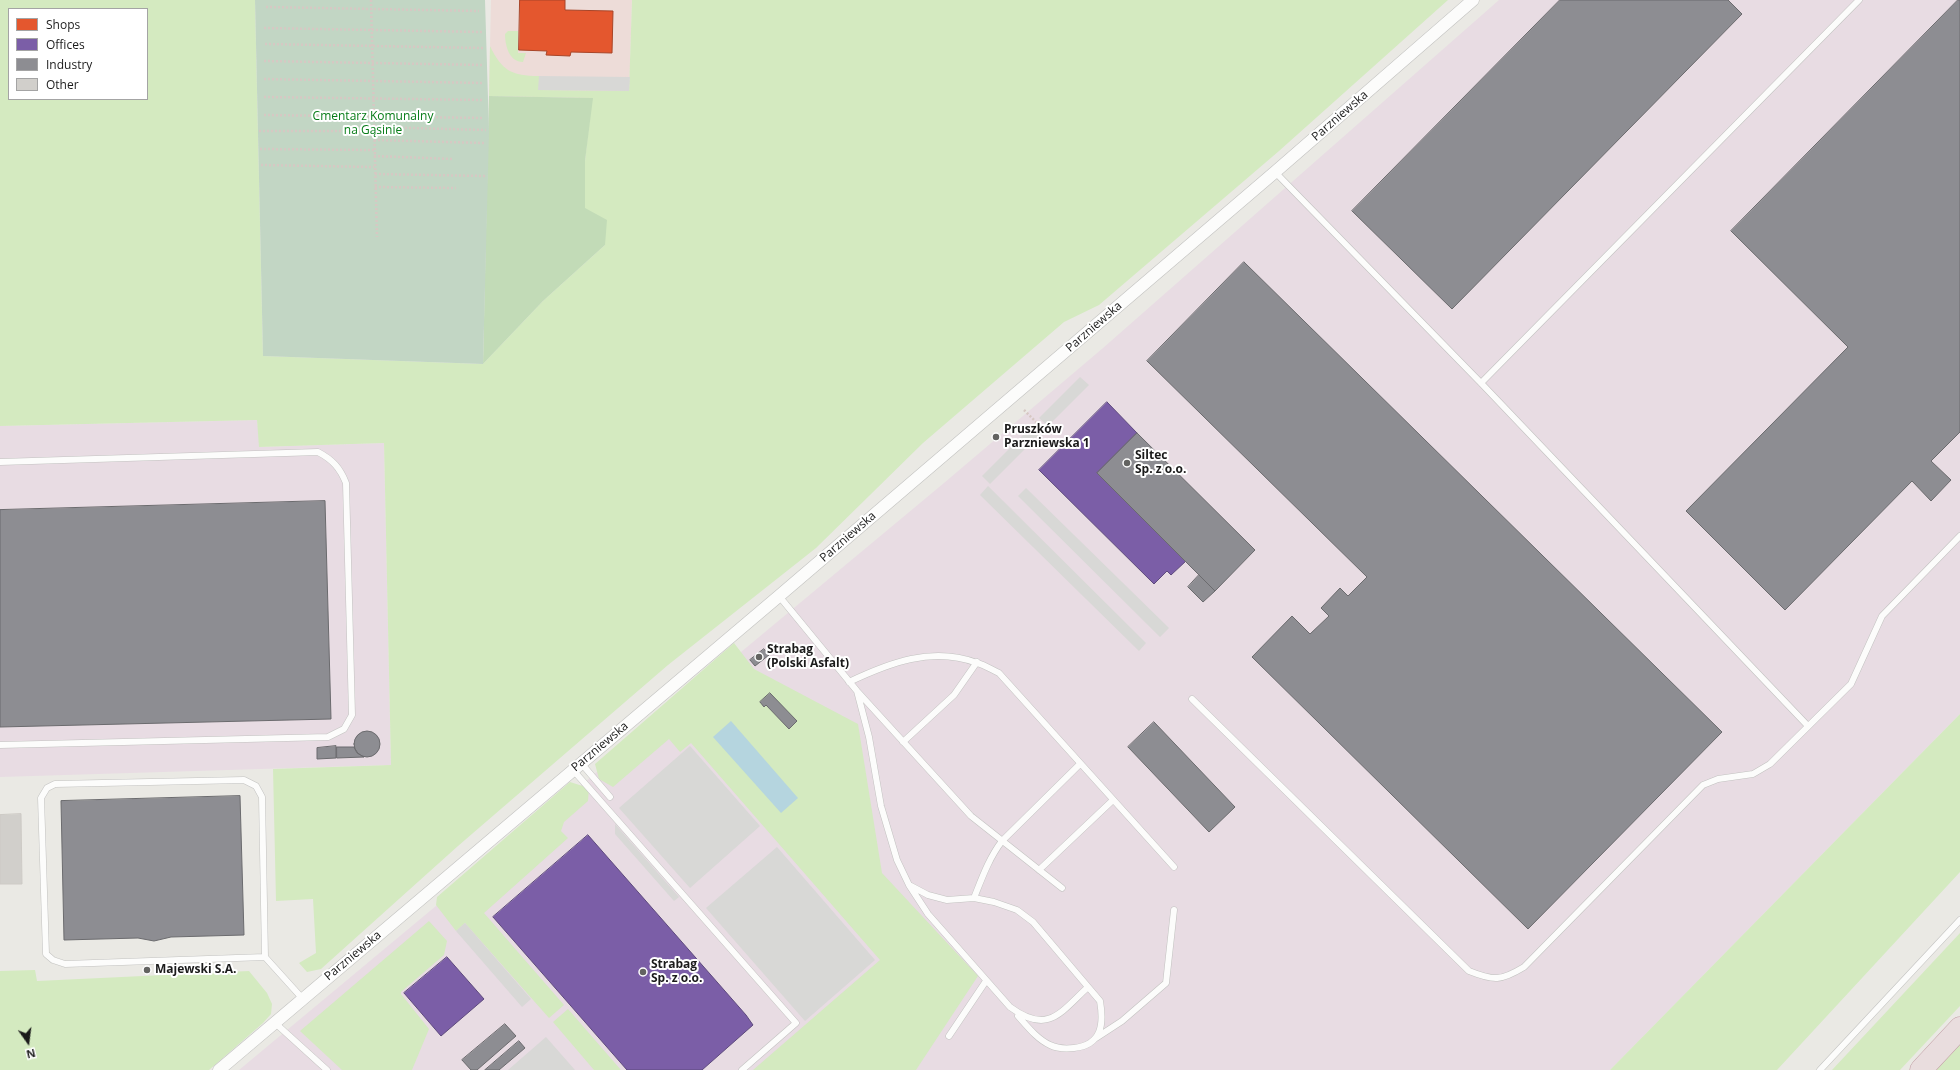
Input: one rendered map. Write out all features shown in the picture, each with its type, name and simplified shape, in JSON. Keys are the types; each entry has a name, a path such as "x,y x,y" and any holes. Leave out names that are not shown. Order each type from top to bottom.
{"highway":[{"path":"1921,1070 1960,1028"}],"street":[{"name":"Parzniewska","path":"219,1070 302,998 779,596 1473,0"}],"lane":[{"path":"1481,383 1859,0"},
{"path":"1274,172 1481,383 1808,726"},
{"path":"0,462 318,452 328,457 342,471 346,483 352,715 344,729 328,737 0,745"},
{"path":"1192,698 1469,971 1490,979 1509,976 1524,967 1703,785 1718,779 1753,774 1770,764 1851,684 1882,616 1960,536"},
{"path":"779,596 849,682 971,816 1062,888"},
{"path":"849,682 883,666 904,659 937,657 957,658 977,662 999,674 1174,867"},
{"path":"903,742 954,695 977,662"},
{"path":"857,691 869,738 881,806 897,860 909,885 928,914 1038,1038 1061,1049 1089,1044 1122,1021 1166,983 1174,910"},
{"path":"974,898 985,869 1002,841 1080,764"},
{"path":"577,766 610,797"},
{"path":"577,766 796,1024 742,1070"},
{"path":"265,957 65,964 53,960 46,954 41,798 47,788 55,784 244,780 256,786 262,797 265,957 302,998"},
{"path":"1039,870 1113,800"},
{"path":"909,885 928,895 947,900 974,898 994,902 1017,910 1033,922 1100,1001 1102,1014 1101,1027 1096,1038"},
{"path":"1820,1070 1960,920"},
{"path":"949,1036 986,981"},
{"path":"1010,1007 1023,1017 1040,1022 1050,1019 1062,1011 1088,987"},
{"path":"274,1022 327,1070"}],"path":[{"path":"371,0 376,237"},
{"path":"266,7 480,11"},
{"path":"264,28 482,32"},
{"path":"265,44 483,48"},
{"path":"264,61 483,65"},
{"path":"264,79 484,83"},
{"path":"264,97 484,100"},
{"path":"264,115 484,118"},
{"path":"373,127 486,130"},
{"path":"260,131 373,131"},
{"path":"374,140 484,143"},
{"path":"260,149 374,150"},
{"path":"374,156 453,159"},
{"path":"261,165 374,167"},
{"path":"375,174 485,176"},
{"path":"375,187 456,188"},
{"path":"1024,410 1049,436"}],"shaded area":[{"path":"491,0 632,0 629,99 489,96"},
{"path":"1499,0 1960,0 1960,714 1610,1070 239,1070 944,483 1103,348"},
{"path":"539,76 630,77 629,91 538,90"},
{"path":"1080,377 1089,385 1048,426 1039,418"},
{"path":"257,420 260,447 384,443 391,765 0,777 0,426"},
{"path":"1032,426 1040,434 990,484 982,476"},
{"path":"988,486 1146,643 1139,651 980,495"},
{"path":"1026,488 1169,628 1160,637 1018,496"},
{"path":"690,746 760,826 690,888 619,808"},
{"path":"615,824 679,897 674,901 615,834"},
{"path":"777,847 875,960 805,1021 706,908"},
{"path":"465,923 531,999 522,1007 456,931"},
{"path":"546,1037 575,1070 508,1070"}],"green space":[{"path":"0,0 255,0 263,356 483,364 543,301 605,245 585,209 585,161 592,98 489,96 490,46 499,61 509,70 522,75 539,76 539,90 629,91 632,0 1448,0 1279,151 1099,305 1064,322 923,443 816,548 668,665 458,846 321,969 307,972 299,963 316,953 313,899 276,901 273,769 391,765 384,443 259,447 257,420 0,426"},
{"name":"Cmentarz Komunalny na Gąsinie","path":"255,0 485,0 489,132 483,364 263,356"},
{"path":"508,31 518,31 518,53 526,53 523,62 514,59 507,48 505,34"},
{"path":"489,96 593,98 585,161 585,208 607,220 605,245 543,301 483,364"},
{"path":"734,643 754,669 858,724 882,873 978,976 916,1070 753,1070 880,960 691,743 680,752 669,739 613,787 599,779 595,764"},
{"path":"1960,714 1960,872 1777,1070 1610,1070"},
{"path":"570,782 589,788 588,801 564,822 561,831 568,838 484,913 564,1005 549,1018 465,923 456,931 436,905 437,897"},
{"path":"429,921 447,941 444,955 401,992 401,994 429,1029 412,1070 342,1070 300,1031"},
{"path":"1960,933 1960,1006 1900,1070 1832,1070"},
{"path":"35,970 37,981 249,971 267,993 272,1004 271,1014 263,1023 209,1070 0,1070 0,971"},
{"path":"568,1009 621,1070 594,1070 553,1022"},
{"path":"1960,1042 1960,1070 1933,1070"}],"water":[{"path":"731,721 798,798 781,813 713,737"}],"building: Shops":[{"path":"520,0 565,0 565,10 613,11 612,53 571,52 570,56 546,55 547,51 519,50"}],"building: Offices":[{"path":"1107,402 1137,433 1097,473 1186,561 1171,575 1167,571 1154,584 1039,470"},
{"path":"588,835 746,1015 753,1025 702,1070 627,1070 493,917"},
{"path":"447,957 484,999 441,1036 404,993"}],"building: Industry":[{"path":"1560,0 1728,0 1742,14 1452,309 1352,211"},
{"path":"1958,0 1960,0 1960,432 1931,461 1951,480 1931,501 1912,481 1785,610 1686,511 1848,347 1731,231"},
{"path":"1244,262 1722,732 1528,929 1252,657 1292,616 1310,634 1329,616 1321,608 1340,588 1348,596 1367,577 1147,361"},
{"path":"1137,433 1255,550 1215,591 1097,473"},
{"path":"325,501 331,719 0,727 0,510"},
{"path":"1199,575 1215,591 1203,602 1188,587"},
{"name":"Strabag (Polski Asfalt)","path":"764,649 769,655 755,666 750,660"},
{"path":"770,693 797,721 789,729 766,705 764,707 760,702"},
{"path":"1154,722 1235,807 1209,832 1128,747"},
{"path":"367,731 376,735 380,744 376,753 367,757 358,753 354,744 358,735"},
{"path":"336,746 336,758 317,759 317,748"},
{"path":"337,747 354,747 357,753 364,757 337,758"},
{"path":"240,796 244,935 171,937 154,941 138,938 64,940 61,801"},
{"path":"505,1024 516,1036 477,1070 471,1070 462,1060"},
{"path":"519,1041 525,1048 499,1070 485,1070"}],"building: Other":[{"path":"21,814 22,884 0,884 0,815"}],"place":[{"name":"Pruszków Parzniewska 1","path":"996,437"},
{"name":"Siltec Sp. z o.o.","path":"1127,463"},
{"name":"Strabag (Polski Asfalt)","path":"759,657"},
{"name":"Majewski S.A.","path":"147,970"},
{"name":"Strabag Sp. z o.o.","path":"643,972"}]}
